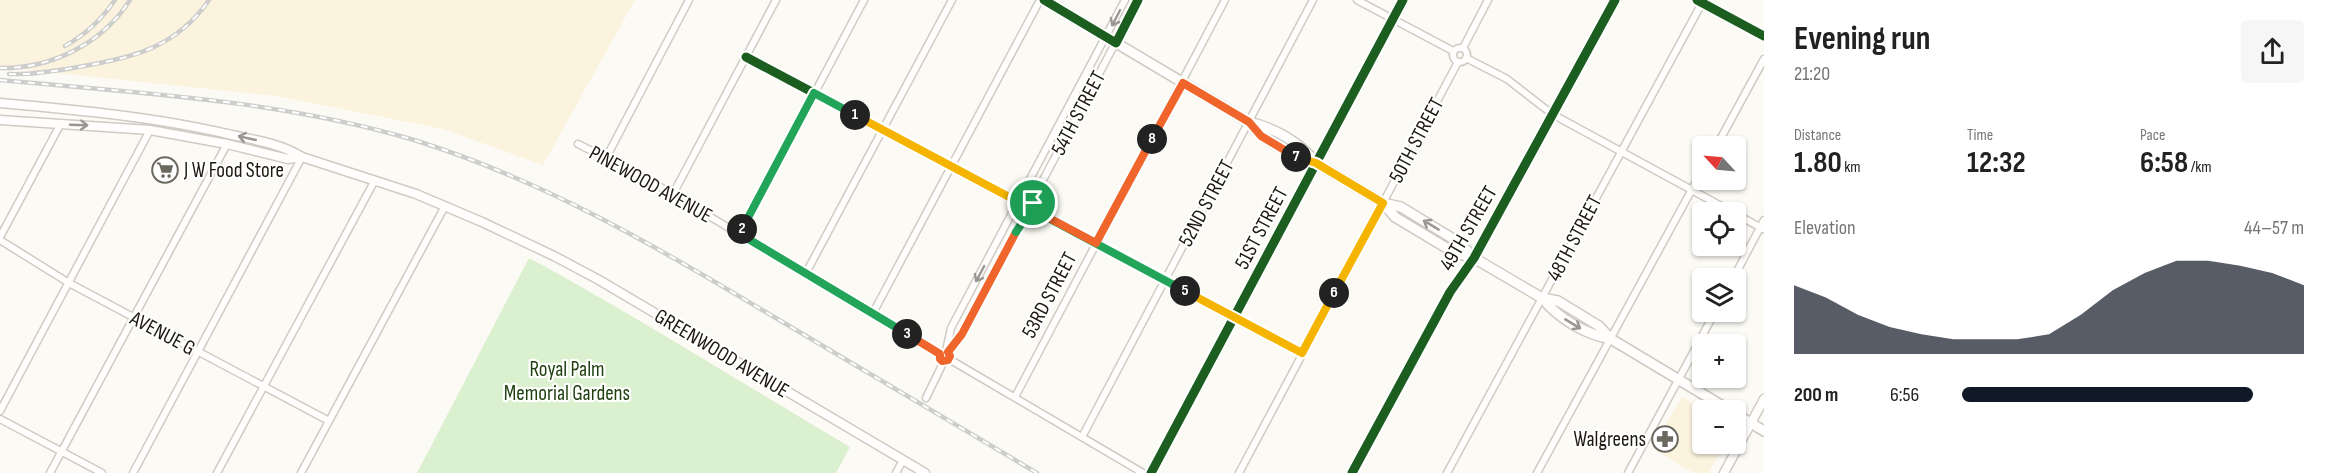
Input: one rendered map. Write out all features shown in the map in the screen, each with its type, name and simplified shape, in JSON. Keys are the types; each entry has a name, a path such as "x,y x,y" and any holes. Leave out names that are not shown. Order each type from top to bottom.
{"main road":[{"path":"1042,0 1249,122 1261,136 1300,160 1316,163 1383,203 1401,207 1460,243 1473,258 1542,298 1553,311 1593,335 1611,339 1713,400"},
{"path":"1699,1 1764,36"},
{"path":"0,103 103,112 193,126 288,148 302,157"},
{"path":"0,120 150,130 227,144 288,159 302,157"},
{"name":"GREENWOOD AVENUE","path":"302,157 375,180 445,206 517,238 599,280 925,473"},
{"path":"1724,473 1764,399"},
{"path":"1746,420 1764,431"}],"street":[{"path":"606,158 689,0"},
{"path":"672,194 776,0"},
{"path":"740,234 864,0"},
{"path":"806,273 952,0"},
{"path":"873,313 1042,0"},
{"name":"54TH STREET","path":"926,398 945,355 951,328 1125,0"},
{"name":"54TH STREET","path":"945,355 962,334 1014,236 1032,208 1043,180 1138,0"},
{"name":"53RD STREET","path":"1015,397 1225,0"},
{"name":"52ND STREET","path":"1082,437 1313,0"},
{"path":"1357,0 1453,51"},
{"name":"51ST STREET","path":"1151,473 1403,0"},
{"path":"1463,48 1488,0"},
{"name":"49TH STREET","path":"1352,473 1450,292 1473,258 1615,0"},
{"name":"48TH STREET","path":"1447,473 1699,1"},
{"path":"1453,51 1463,48"},
{"path":"1453,51 1453,57 1458,62 1462,62 1467,54 1463,48"},
{"path":"746,57 1011,198 1015,205 1032,208"},
{"path":"1466,58 1507,79 1552,114 1714,202"},
{"path":"1722,136 1764,59"},
{"name":"50TH STREET","path":"1239,473 1458,62"},
{"path":"0,239 60,124"},
{"path":"0,411 150,130"},
{"path":"50,473 227,144"},
{"name":"PINEWOOD AVENUE","path":"578,144 672,194 1143,473"},
{"path":"133,473 302,157"},
{"path":"217,473 375,180"},
{"path":"1537,473 1692,190"},
{"path":"1011,198 1020,196 1032,208 1302,353"},
{"path":"301,473 445,206"},
{"path":"1739,268 1763,226 1746,218"},
{"name":"AVENUE G","path":"0,239 69,283 329,421"},
{"path":"1628,473 1710,322"},
{"path":"0,419 102,473"},
{"path":"896,473 903,460"}],"shaded area":[{"path":"0,0 635,0 543,165 443,129 276,96 0,67"},
{"path":"1682,397 1692,403 1692,454 1719,454 1709,473 1694,473 1652,448"}],"green space":[{"name":"Royal Palm Memorial Gardens","path":"529,258 650,327 850,447 836,473 417,473"}],"railway":[{"path":"65,46 93,26 115,0"},
{"path":"0,68 38,64 74,51 105,29 130,0"},
{"path":"9,74 61,70 134,55 167,40 196,16 209,0"},
{"path":"0,80 156,94 261,107 363,126 461,156 551,194 637,238 1037,473"}],"cycle path":[{"path":"1044,0 1116,43 1138,0"},
{"path":"1151,473 1403,0"},
{"path":"1352,473 1450,292 1474,258 1615,0"},
{"path":"1697,0 1764,36"},
{"path":"746,57 1010,197 1023,210 1038,212 1302,353"}],"place":[{"name":"J W Food Store","path":"165,170"},
{"name":"Walgreens","path":"1665,439"}],"route":[{"path":"1033,203 1020,196 1011,198 814,93 740,234 940,354 940,359 945,361 950,357 948,352 962,334 1018,229 1029,212 1034,210 1038,212 1091,241 1096,243 1102,247 1302,353 1383,203 1316,163 1300,160 1261,136 1249,122 1183,83 1096,243 1038,212 1035,211 1034,210 1033,203"}]}
